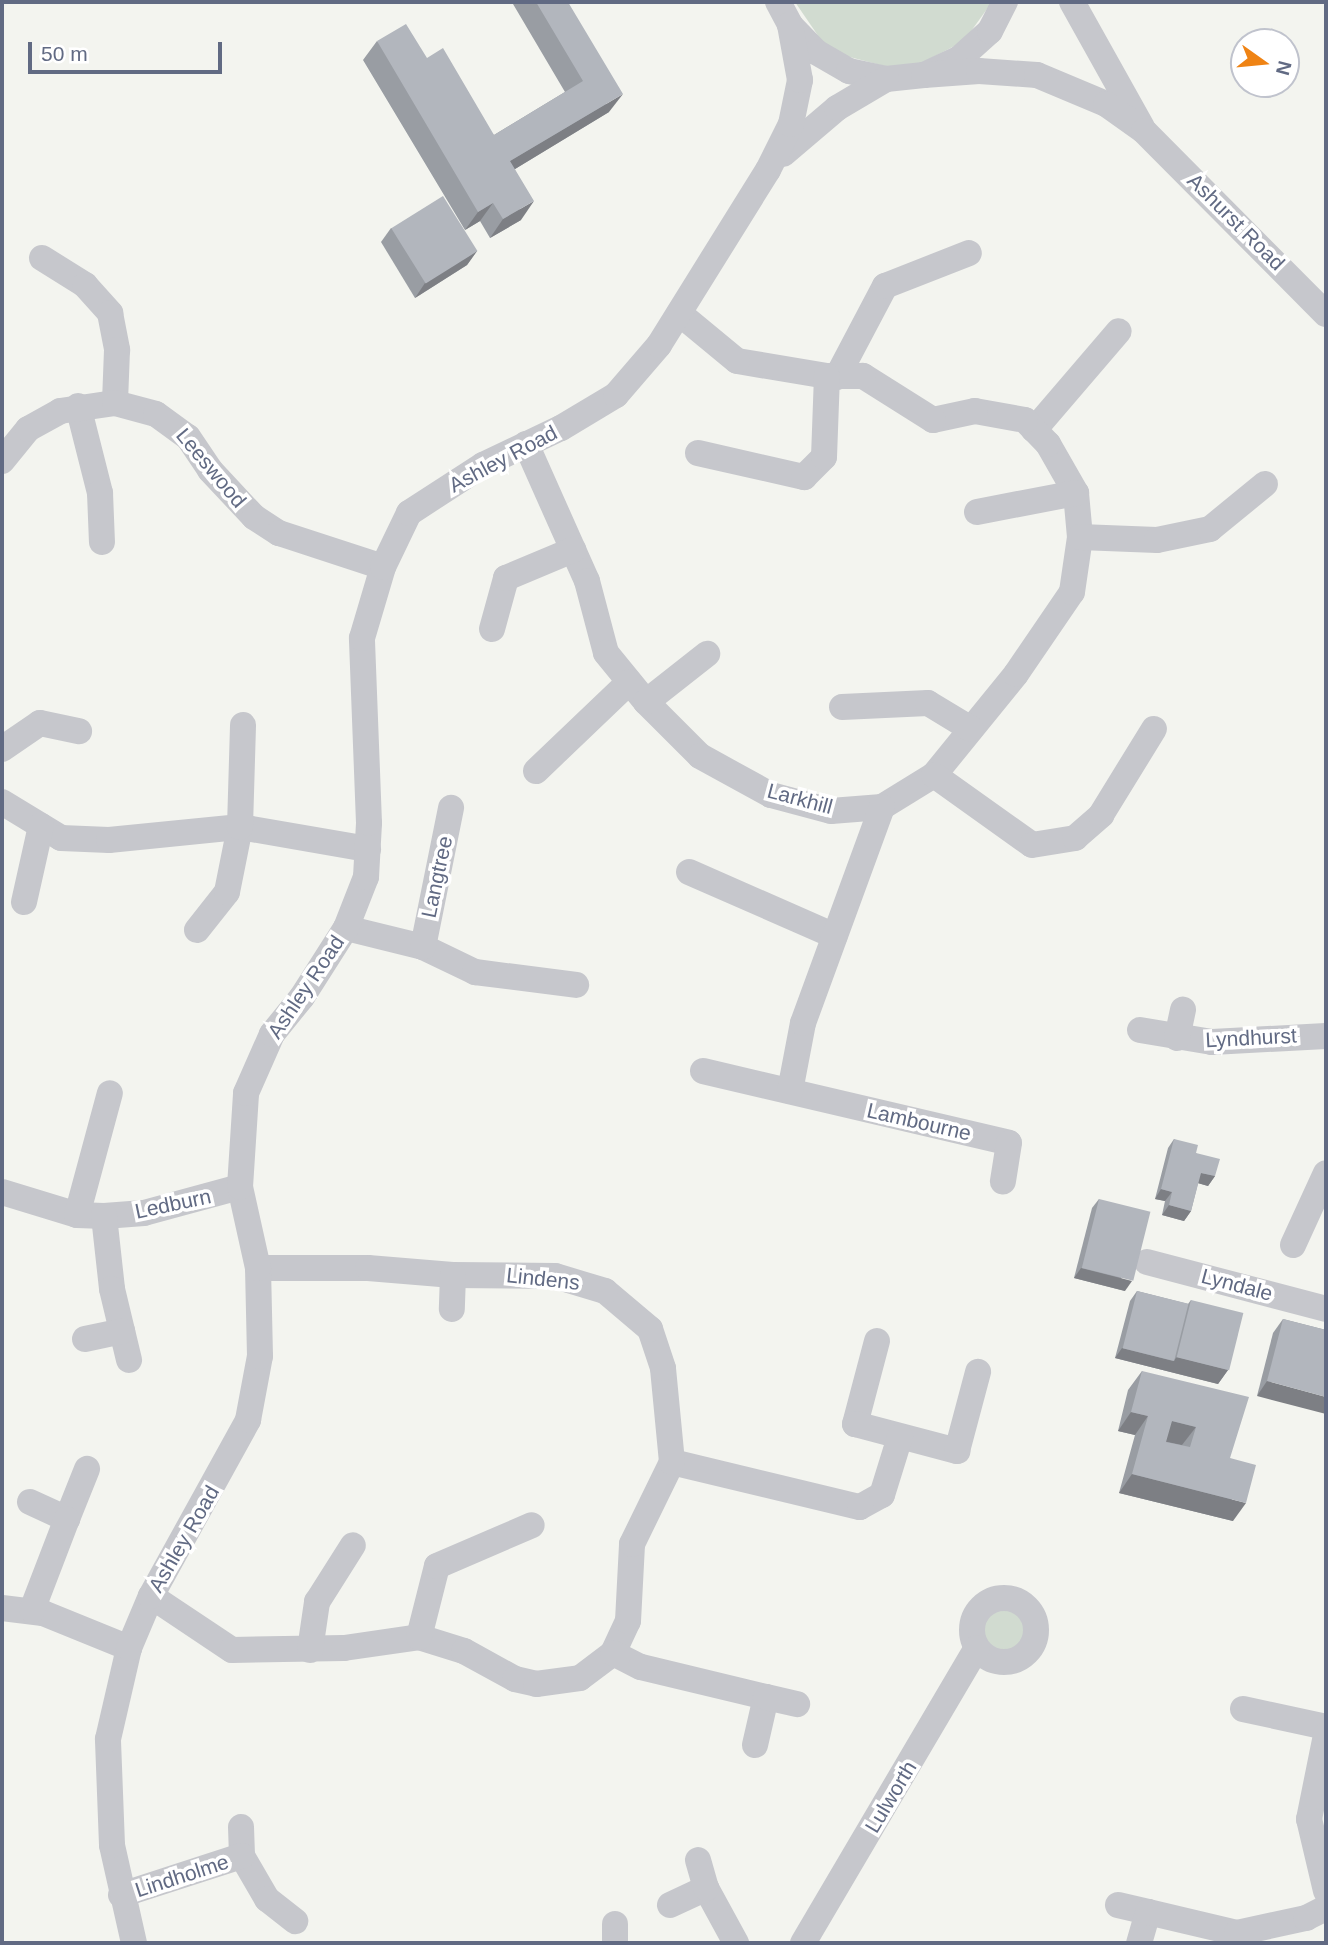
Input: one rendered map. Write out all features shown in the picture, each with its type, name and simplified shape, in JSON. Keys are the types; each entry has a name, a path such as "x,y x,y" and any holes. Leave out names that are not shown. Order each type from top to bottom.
{"street":[{"path":"924,75 960,58 990,30 1005,2"},
{"name":"Ashurst Road","path":"1072,2 1144,131"},
{"path":"784,13 816,52 849,71 886,79"},
{"name":"Ashley Road","path":"134,1943 121,1895 112,1845 108,1739 129,1648 150,1596 248,1420 260,1356 258,1268 240,1187 246,1093 272,1034 302,997 346,928 366,877 368,849 362,638 383,567 409,513 483,465 616,395 659,345 768,170 791,124 800,79 784,13"},
{"name":"Ashurst Road","path":"886,79 979,71 1037,75 1106,104 1144,131 1326,314"},
{"name":"Ashley Road","path":"768,170 803,133 886,79"},
{"path":"698,453 804,477 824,457 832,376 884,286 969,253"},
{"path":"42,258 93,292 110,313 117,350 115,403"},
{"path":"679,313 737,361 832,376 863,376 933,421 975,411 1025,420 1034,430 1119,331"},
{"name":"Leeswood","path":"2,461 28,429 78,406 115,403 156,414 175,425 229,493 254,517 279,533 383,567"},
{"path":"78,406 100,493 103,541"},
{"name":"Larkhill","path":"526,444 573,550 606,653 629,682 700,756 771,795 831,811 882,807 934,775 1072,592 1080,537 1076,493 1034,430"},
{"path":"1080,537 1157,540 1210,529 1265,484"},
{"path":"977,512 1076,493"},
{"path":"492,629 506,578 573,550"},
{"path":"646,702 707,653"},
{"path":"536,771 629,682"},
{"path":"842,707 928,703 971,729"},
{"path":"2,750 40,723 79,731"},
{"path":"197,930 227,892 240,827 243,724"},
{"path":"934,775 1032,845 1074,838 1101,815 1154,729"},
{"path":"2,802 61,838 109,840 240,827 368,849"},
{"path":"790,1091 803,1023 882,807"},
{"name":"Langtree","path":"423,947 451,808"},
{"path":"24,902 41,826"},
{"path":"689,872 835,936"},
{"path":"346,928 423,947 475,972 576,985"},
{"name":"Lyndhurst","path":"1177,1038 1183,1010"},
{"name":"Lyndhurst","path":"1140,1030 1212,1042 1326,1036"},
{"name":"Lambourne","path":"703,1071 1009,1143 1003,1182"},
{"path":"77,1215 110,1093"},
{"path":"1293,1245 1326,1173"},
{"name":"Ledburn","path":"2,1192 77,1215 104,1216 144,1213 240,1187"},
{"name":"Ledburn","path":"104,1216 112,1289 129,1360"},
{"name":"Lyndale","path":"1147,1262 1326,1309"},
{"name":"Lindens","path":"258,1268 368,1268 453,1275 581,1280 629,1308 650,1329 663,1368 673,1462"},
{"path":"452,1309 453,1275"},
{"path":"85,1339 122,1331"},
{"path":"877,1341 855,1424 957,1451 978,1373"},
{"path":"150,1596 232,1650 310,1650 419,1637 464,1651 514,1679 536,1685 580,1678 613,1653 628,1621 632,1544 673,1462 860,1507 882,1495 900,1437"},
{"path":"32,1610 87,1469"},
{"path":"30,1502 66,1519"},
{"path":"419,1637 437,1566 533,1525"},
{"path":"310,1650 317,1602 354,1545"},
{"path":"2,1608 32,1610 129,1648"},
{"name":"Lulworth","path":"803,1943 977,1648"},
{"path":"613,1653 641,1667 797,1704"},
{"path":"755,1745 766,1697"},
{"path":"1243,1709 1326,1727"},
{"path":"1326,1735 1310,1819 1326,1891"},
{"name":"Lindholme","path":"241,1827 242,1856 267,1899 295,1921"},
{"name":"Lindholme","path":"121,1895 242,1856"},
{"path":"698,1860 706,1888 736,1943"},
{"path":"670,1905 706,1888"},
{"path":"1118,1905 1237,1933 1296,1921 1326,1908"},
{"path":"1139,1943 1148,1912"}],"shaded area":[{"path":"795,2 992,2 964,41 918,65 892,68 842,55 821,40"},
{"path":"1002,1609 1018,1615 1024,1631 1018,1647 1002,1653 986,1647 980,1631 986,1615"}],"building":[{"path":"536,2 568,2 623,94 510,161 534,201 503,219 493,203 478,212 377,41 406,24 427,58 443,48 494,135 583,81"},
{"path":"443,196 477,251 426,283 391,228"},
{"path":"1174,1139 1198,1145 1196,1153 1220,1159 1215,1176 1201,1173 1191,1211 1169,1205 1172,1192 1161,1189"},
{"path":"1099,1199 1150,1212 1133,1281 1082,1268"},
{"path":"1137,1291 1188,1304 1174,1361 1123,1348"},
{"path":"1191,1300 1243,1313 1229,1370 1177,1357"},
{"path":"1283,1319 1326,1330 1326,1397 1267,1381"},
{"path":"1142,1371 1249,1397 1230,1458 1256,1465 1246,1503 1132,1474 1148,1416 1131,1412","holes":["1172,1421 1196,1427 1190,1447 1166,1442"]}]}
